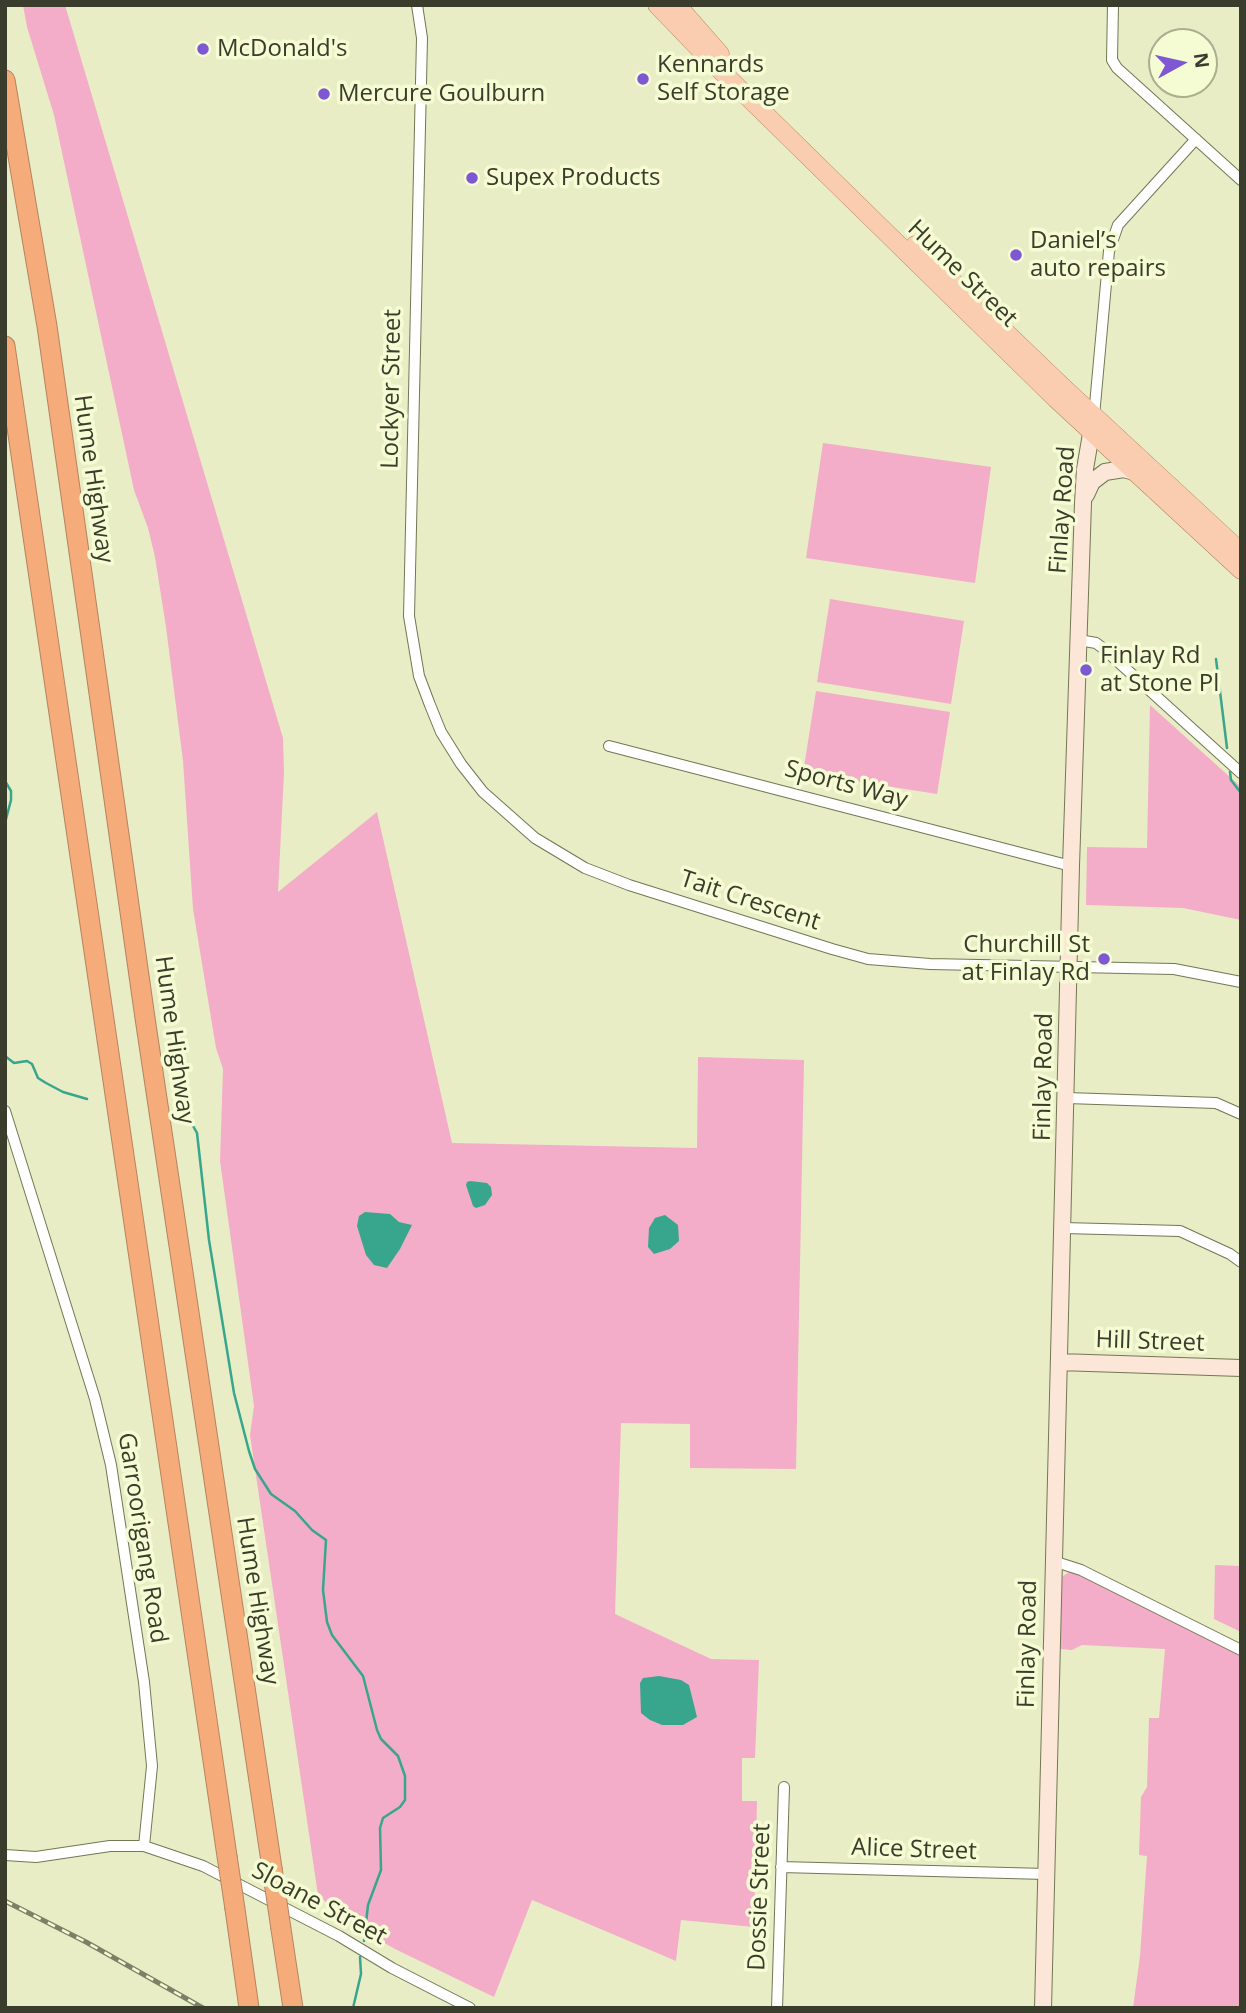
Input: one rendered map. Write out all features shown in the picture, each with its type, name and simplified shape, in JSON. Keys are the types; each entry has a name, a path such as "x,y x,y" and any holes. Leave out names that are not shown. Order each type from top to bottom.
{"highway":[{"name":"Hume Highway","path":"5,80 47,326 145,1018 293,2008"},
{"path":"5,346 249,2008"}],"main road":[{"name":"Hume Street","path":"657,5 857,205 1093,424 1241,552"},
{"name":"Hume Street","path":"677,5 721,55 1093,424 1137,472 1241,570"}],"street":[{"name":"Lockyer Street","path":"417,5 422,40 409,616 419,676 441,732 461,764"},
{"path":"1113,5 1112,60 1125,75 1241,180"},
{"name":"Finlay Road","path":"1043,2008 1071,866 1083,503 1109,251 1113,238 1118,225 1196,139"},
{"path":"1083,503 1092,482 1105,472 1124,469 1137,472"},
{"path":"1079,640 1096,643 1104,649 1241,774"},
{"name":"Sports Way","path":"609,746 1071,866"},
{"name":"Tait Crescent","path":"461,764 482,792 535,838 585,868 629,885 868,959 930,964 1174,969 1241,982"},
{"path":"1067,1098 1216,1103 1241,1114"},
{"name":"Garroorigang Road","path":"5,1111 95,1399 116,1488 152,1752 144,1846"},
{"path":"1063,1228 1180,1231 1241,1262"},
{"name":"Hill Street","path":"1059,1362 1241,1368"},
{"path":"1053,1561 1081,1570 1241,1650"},
{"name":"Dossie Street","path":"778,2008 784,1787"},
{"path":"5,1855 36,1857 110,1846 144,1846"},
{"name":"Sloane Street","path":"144,1846 203,1866 340,1936 392,1968 470,2008"},
{"name":"Alice Street","path":"781,1867 1046,1874"}],"shaded area":[{"path":"23,5 65,5 283,738 284,773 278,892 377,812 452,1143 697,1148 698,1057 804,1060 796,1469 690,1468 690,1424 621,1423 615,1614 711,1659 759,1660 755,1758 742,1758 742,1801 757,1801 754,1927 681,1920 676,1961 532,1900 494,1997 395,1949 349,1923 318,1895 250,1435 254,1406 220,1161 223,1069 216,1048 193,909 183,761 166,627 155,557 134,490 54,115 27,27"},
{"path":"823,443 991,467 975,583 806,558"},
{"path":"830,599 964,621 951,704 817,682"},
{"path":"816,691 950,712 937,794 803,773"},
{"path":"1150,705 1241,787 1241,920 1183,908 1086,905 1087,847 1147,848"},
{"path":"1215,1565 1241,1566 1241,1632 1214,1619"},
{"path":"1074,1572 1241,1656 1241,2008 1133,2008 1140,1956 1147,1856 1139,1855 1141,1797 1147,1787 1149,1718 1159,1718 1165,1649 1082,1645 1072,1650 1060,1649 1059,1584 1062,1577"}],"water":[{"path":"470,1181 487,1183 491,1187 492,1195 485,1205 476,1208 473,1206 466,1185"},
{"path":"365,1212 390,1214 399,1222 412,1225 387,1268 374,1265 366,1255 357,1226 359,1216"},
{"path":"665,1215 678,1225 679,1241 670,1249 654,1254 648,1247 649,1228 655,1218"},
{"path":"659,1676 681,1680 689,1685 697,1717 683,1725 662,1725 641,1713 640,1683 643,1678"}],"waterway":[{"path":"5,634 5,645"},
{"path":"1216,659 1227,748"},
{"path":"1230,772 1231,780 1241,793"},
{"path":"5,781 11,791 5,823"},
{"path":"5,1013 5,1023"},
{"path":"5,1056 14,1063 27,1061 32,1064 38,1078 63,1092 87,1099"},
{"path":"192,1124 197,1133 209,1240 234,1393 249,1451 255,1469 271,1494 295,1511 312,1530 326,1540 323,1590 327,1622 332,1635 363,1676 377,1730 381,1739 398,1756 405,1776 405,1800 400,1807 383,1818 380,1828 381,1870 368,1905 364,1941"},
{"path":"353,2008 361,1974 360,1957"}],"railway":[{"path":"5,1901 86,1942 203,2008"}],"place":[{"name":"McDonald's","path":"203,49"},
{"name":"Kennards Self Storage","path":"643,79"},
{"name":"Mercure Goulburn","path":"324,94"},
{"name":"Supex Products","path":"472,178"},
{"name":"Daniel’s auto repairs","path":"1016,255"},
{"name":"Finlay Rd at Stone Pl","path":"1086,670"},
{"name":"Churchill St at Finlay Rd","path":"1104,959"}]}
